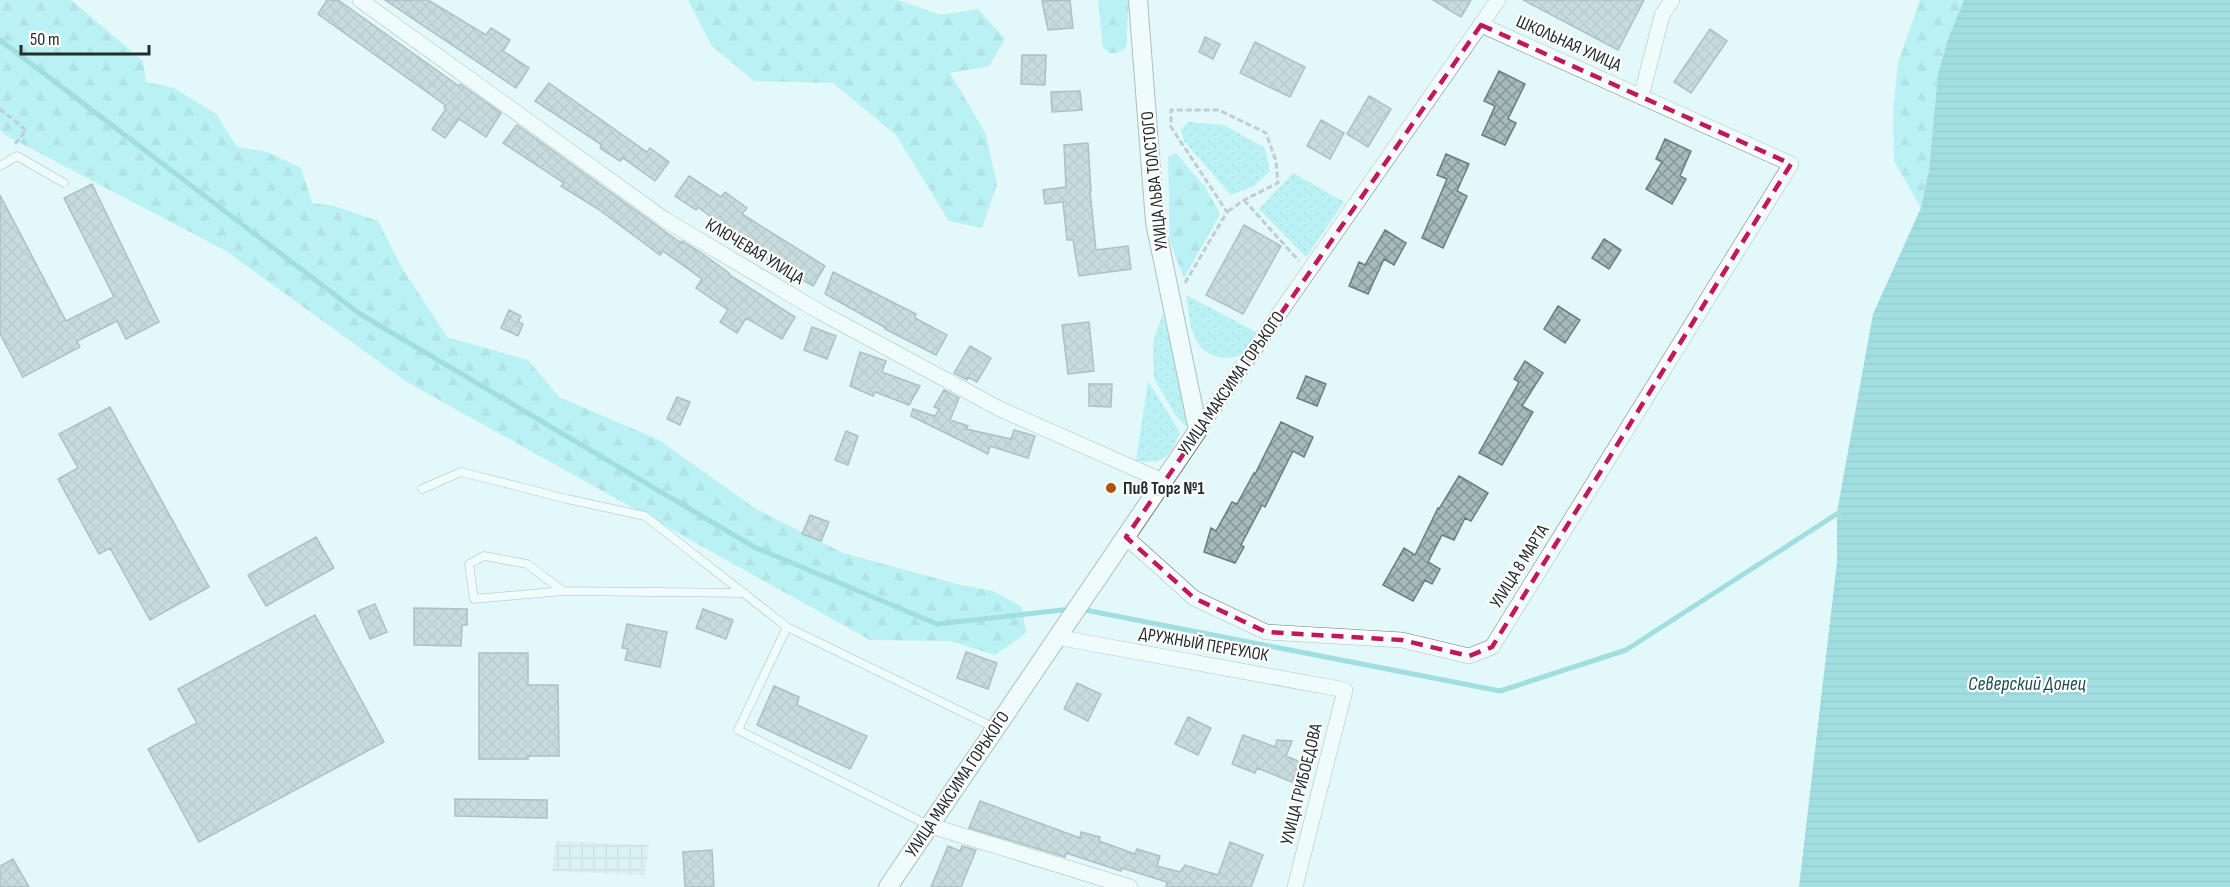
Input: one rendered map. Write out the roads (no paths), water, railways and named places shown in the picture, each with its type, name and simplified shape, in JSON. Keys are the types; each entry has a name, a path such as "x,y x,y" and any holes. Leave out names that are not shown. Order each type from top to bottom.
{"street":[{"name":"КЛЮЧЕВАЯ УЛИЦА","path":"360,0 664,219 820,312 1000,409 1163,481"},
{"name":"УЛИЦА ЛЬВА ТОЛСТОГО","path":"1138,0 1155,222 1198,430"},
{"name":"УЛИЦА МАКСИМА ГОРЬКОГО","path":"888,887 1198,430 1498,0"},
{"name":"ШКОЛЬНАЯ УЛИЦА","path":"1641,97 1662,15 1672,0"},
{"name":"ШКОЛЬНАЯ УЛИЦА","path":"1481,25 1791,164"},
{"name":"УЛИЦА 8 МАРТА","path":"1126,537 1194,598 1266,632 1402,640 1469,656 1492,647 1791,164"},
{"name":"ДРУЖНЫЙ ПЕРЕУЛОК","path":"1056,637 1345,690"},
{"name":"УЛИЦА ГРИБОЕДОВА","path":"1295,887 1345,690"},
{"path":"928,825 1109,884 1130,887"}],"lane":[{"path":"0,166 16,156 64,183"},
{"path":"423,489 461,472 645,516 787,627 995,728"},
{"path":"563,591 527,564 484,556 469,564 474,599 563,591 745,593"},
{"path":"787,627 738,730 928,825"}],"water":[{"name":"Северский Донец","path":"1964,0 2230,0 2230,887 1799,887 1837,562 1837,512 1873,314 1921,208 1929,170 1938,74 1948,39"}],"waterway":[{"path":"0,40 360,314 754,547 937,624 1071,609"},
{"path":"1080,609 1500,691 1626,650 1843,510"}],"place":[{"name":"Пив Торг №1","path":"1111,488"}]}
